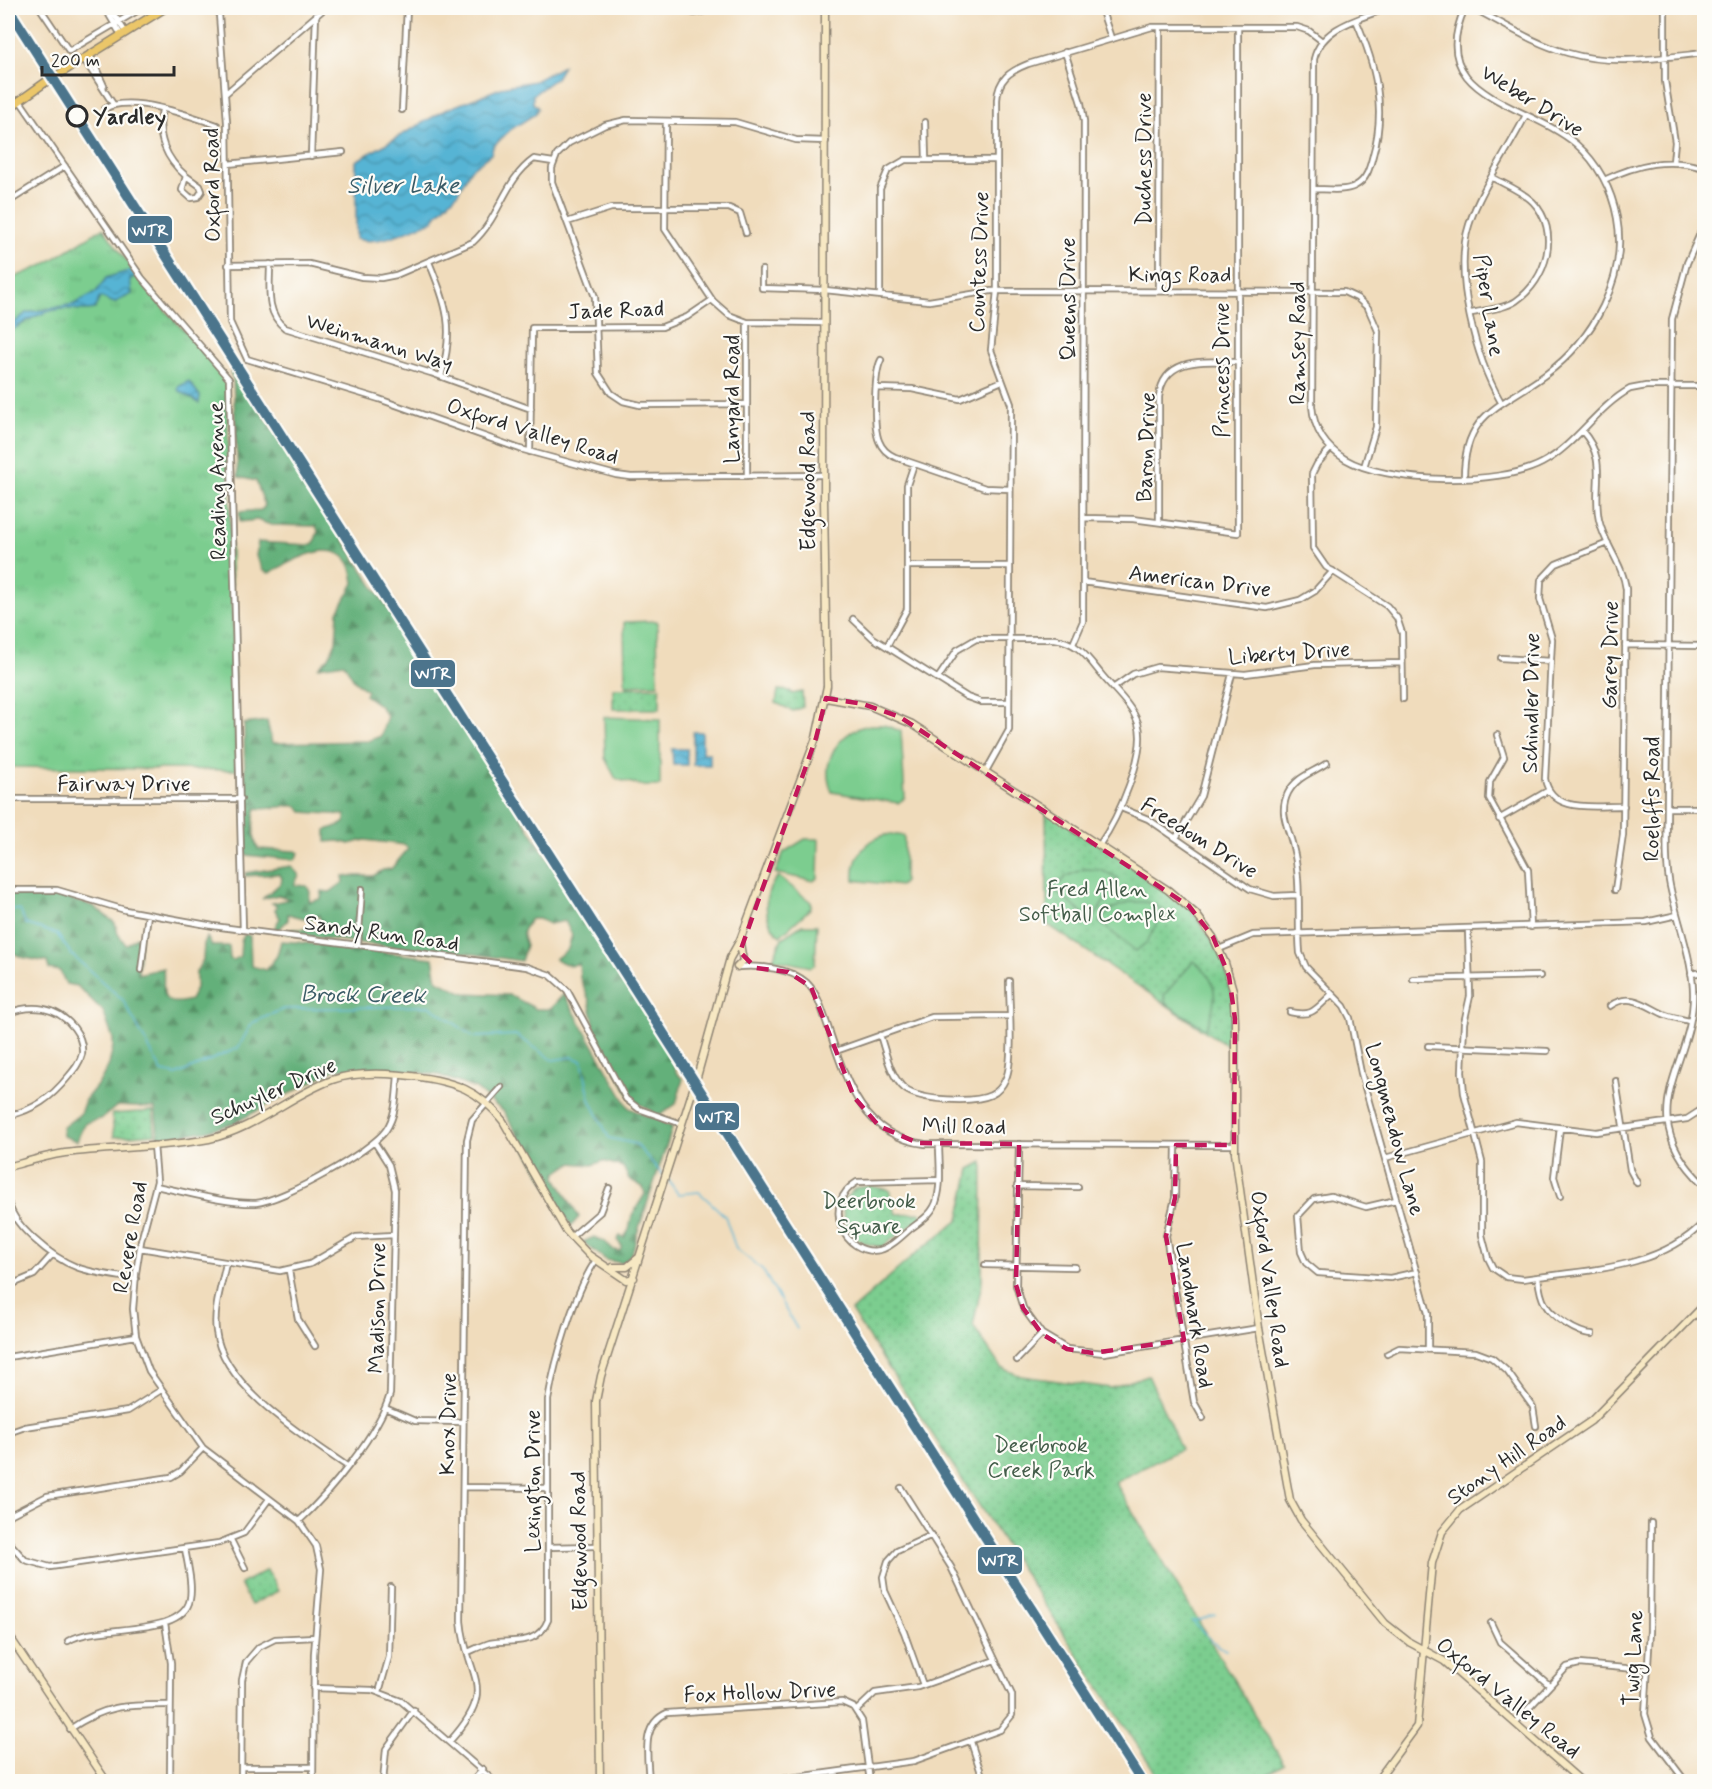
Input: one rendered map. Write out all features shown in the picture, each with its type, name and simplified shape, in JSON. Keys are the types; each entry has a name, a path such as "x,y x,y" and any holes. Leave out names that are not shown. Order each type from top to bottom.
{"main road":[{"path":"8,109 165,8"}],"street":[{"path":"40,8 69,51 142,8"},
{"path":"105,8 117,22"},
{"path":"111,8 123,34"},
{"name":"Oxford Road","path":"216,8 220,28 225,95 230,322 247,358"},
{"path":"225,95 325,8"},
{"path":"402,110 407,8"},
{"path":"676,8 694,14 721,8"},
{"name":"Edgewood Road","path":"600,1781 596,1401 728,975 731,958 740,940 816,738 826,698 828,664 824,475 825,8"},
{"path":"1101,8 1111,38"},
{"path":"1322,41 1334,30 1387,8"},
{"name":"Weber Drive","path":"1464,478 1465,454 1470,436 1480,420 1501,402 1546,375 1563,359 1599,313 1608,296 1616,272 1620,241 1613,202 1604,180 1577,145 1478,89 1460,68 1454,48 1454,35 1465,8"},
{"path":"1473,8 1543,45 1570,54 1610,60 1704,53"},
{"path":"1665,8 1665,91 1675,141 1673,162"},
{"path":"311,156 316,15"},
{"path":"1314,189 1344,189 1358,184 1368,173 1376,147 1380,118 1378,84 1356,20"},
{"name":"Duchess Drive","path":"1160,27 1160,291"},
{"name":"Princess Drive","path":"1159,522 1238,533 1238,27"},
{"name":"Countess Drive","path":"986,771 1008,735 1009,702 1011,404 991,350 997,291 997,93 1001,82 1014,69 1143,28 1297,27 1309,31 1322,41"},
{"name":"Ramsey Road","path":"1322,41 1313,66 1312,413 1319,432 1331,448 1345,459 1364,467 1416,477 1502,477 1529,469 1557,454 1630,389 1643,386 1704,386"},
{"name":"Queens Drive","path":"1065,52 1083,115 1083,582"},
{"path":"87,57 113,104"},
{"name":"Reading Avenue","path":"20,100 142,277 229,379 243,930"},
{"path":"105,109 113,104 140,104 217,125"},
{"path":"162,110 159,136 175,164 200,186 202,191 198,197 192,198 182,190 186,176"},
{"name":"Piper Lane","path":"1501,402 1480,360 1463,267 1465,240 1470,221 1526,115"},
{"path":"747,404 640,405 623,401 606,388 599,376 595,359 596,328 592,288 552,183 553,162 568,142 605,125 626,120 735,122 796,140 826,141"},
{"path":"666,121 664,223 668,234 712,300 729,315 747,322 824,323"},
{"path":"926,122 926,160"},
{"path":"228,164 343,152"},
{"path":"228,265 309,264 381,278 396,275 468,245 478,237 509,184 527,164 538,158 553,162"},
{"path":"880,296 882,180 888,170 899,162 997,160"},
{"path":"1604,180 1641,165 1673,162 1704,168"},
{"path":"8,202 64,166"},
{"path":"1471,313 1516,301 1539,275 1547,256 1547,231 1535,204 1521,193 1493,178"},
{"path":"567,222 611,208 734,209 744,220 746,233"},
{"name":"Roeloffs Road","path":"1669,1121 1670,1085 1689,1021 1693,995 1691,974 1668,876 1668,645 1673,310 1687,263 1704,225"},
{"path":"429,262 449,316 450,339 441,376"},
{"name":"Weinmann Way","path":"270,264 272,310 276,320 285,328 441,376 531,409"},
{"name":"Kings Road","path":"762,270 762,288 825,290 929,301 997,291 1334,291 1351,295 1368,308 1376,324 1377,415 1364,467"},
{"name":"Jade Road","path":"531,409 532,327 662,327 687,317 712,300"},
{"name":"Lanyard Road","path":"747,322 747,476"},
{"path":"241,362 247,358"},
{"name":"Oxford Valley Road","path":"247,358 379,399 530,452 624,477 824,475"},
{"path":"881,360 877,369 876,388 879,442 891,455 985,488 1010,489"},
{"name":"Baron Drive","path":"1159,522 1162,384 1172,370 1186,363 1238,362"},
{"path":"225,372 232,368"},
{"path":"876,388 912,388 960,399 1002,381"},
{"path":"530,452 531,409"},
{"name":"Garey Drive","path":"1582,431 1596,450 1599,520 1625,583 1624,806 1623,835 1615,890"},
{"path":"1331,448 1317,464 1312,474 1311,537 1318,559 1394,614 1402,633 1403,699"},
{"path":"887,646 906,615 907,485 914,464"},
{"path":"1083,518 1122,518 1159,522"},
{"name":"Schindler Drive","path":"1608,543 1556,564 1541,580 1540,599 1552,639 1545,771 1549,790 1557,799 1568,804 1624,806"},
{"path":"908,566 1010,566"},
{"name":"American Drive","path":"1083,582 1267,608 1300,600 1315,591 1333,571"},
{"path":"1073,644 1083,621 1083,582"},
{"path":"853,619 867,633 974,700 1009,702"},
{"path":"938,678 953,655 969,642 982,638 1055,639 1073,644 1113,688 1134,716 1140,735 1121,808 1100,844"},
{"path":"1625,645 1704,646"},
{"path":"1501,658 1551,661"},
{"name":"Liberty Drive","path":"1113,688 1133,674 1157,667 1232,674 1338,663 1402,663"},
{"path":"1176,838 1202,796 1232,674"},
{"name":"Oxford Valley Road","path":"826,698 864,704 900,717 1100,844 1189,906 1201,919 1219,949 1229,976 1235,1008 1234,1145 1259,1328 1285,1483 1293,1508 1378,1614 1398,1634 1441,1659 1516,1722 1582,1782"},
{"path":"1497,735 1504,757 1490,782 1489,792 1499,819 1528,870 1531,927"},
{"name":"Longmeadow Lane","path":"1327,764 1303,776 1292,788 1285,802 1285,824 1295,856 1300,953 1304,963 1347,1011 1353,1026 1361,1073 1429,1320 1428,1349"},
{"path":"1499,819 1549,790"},
{"name":"Fairway Drive","path":"8,799 241,799"},
{"name":"Freedom Drive","path":"1121,808 1142,816 1257,892 1274,896 1297,895"},
{"path":"1667,808 1704,808"},
{"path":"358,945 362,889"},
{"name":"Sandy Run Road","path":"8,890 57,890 103,905 243,930 527,967 550,975 567,990 626,1099 639,1109 679,1123"},
{"path":"141,970 148,914"},
{"path":"1219,949 1253,935 1646,922 1677,915"},
{"path":"1468,929 1470,996 1463,1048 1463,1083 1482,1162 1480,1217 1488,1258 1497,1271 1506,1277 1517,1279 1538,1277 1658,1255 1684,1240 1704,1222"},
{"name":"Edgewood Road","path":"740,940 739,950 743,957"},
{"path":"737,967 731,958 738,953 756,968"},
{"path":"728,975 743,962 743,957"},
{"name":"Mill Road","path":"737,967 788,972 806,982 819,1001 854,1097 875,1124 903,1139 939,1144 1234,1145"},
{"path":"1691,974 1704,972"},
{"path":"1413,979 1540,976"},
{"path":"880,1035 895,1077 911,1093 935,1098 981,1098 996,1092 1008,1074 1008,981"},
{"path":"1290,1012 1310,1014 1332,994"},
{"path":"1610,1006 1623,999 1635,1000 1667,1015 1689,1021"},
{"path":"8,1013 33,1007 56,1013 78,1033 82,1049 78,1065 50,1098 27,1110 8,1116"},
{"path":"836,1051 932,1017 1009,1016"},
{"name":"Edgewood Road","path":"668,1168 679,1123 708,1040"},
{"path":"1428,1046 1547,1051"},
{"name":"Schuyler Drive","path":"8,1167 64,1154 198,1141 227,1134 338,1078 365,1074 447,1083 473,1094 486,1103 503,1121 571,1237 596,1260 623,1278"},
{"path":"156,1186 241,1202 267,1202 289,1193 375,1143 388,1128 393,1115 398,1076"},
{"path":"1616,1081 1630,1170 1637,1183"},
{"name":"Knox Drive","path":"450,1741 470,1717 477,1700 476,1673 468,1652 461,1621 466,1140 472,1120 501,1087"},
{"path":"1385,1158 1522,1121 1588,1132 1691,1117 1704,1108"},
{"path":"1669,1121 1682,1159 1704,1185"},
{"path":"1560,1128 1554,1177 1560,1196"},
{"name":"Madison Drive","path":"299,1521 328,1493 386,1408 393,1374 394,1179 386,1157 375,1143"},
{"path":"939,1144 939,1180 933,1209 887,1247 878,1250 862,1248 853,1242 840,1223 838,1211 840,1199 857,1182 939,1180"},
{"path":"1019,1144 1015,1266 1019,1301 1042,1334 1066,1349 1093,1353 1259,1328"},
{"name":"Landmark Road","path":"1176,1144 1175,1198 1166,1236 1194,1402 1203,1418"},
{"name":"Revere Road","path":"154,1145 156,1186 140,1248 133,1309 136,1336 142,1358 161,1390 203,1448 299,1521"},
{"path":"1017,1186 1078,1187"},
{"path":"571,1237 600,1212 609,1188"},
{"path":"1396,1200 1366,1207 1331,1196 1314,1198 1299,1216 1297,1227 1301,1252 1313,1270 1330,1276 1390,1278 1417,1272"},
{"path":"8,1202 9,1211 24,1230 52,1255 85,1271 136,1279"},
{"path":"140,1248 263,1270 289,1271 309,1264 356,1237 394,1235"},
{"path":"625,1305 627,1286 623,1278 623,1270 635,1263 641,1253"},
{"path":"8,1286 34,1275 52,1255"},
{"name":"Lexington Drive","path":"468,1652 492,1643 528,1640 543,1630 549,1609 548,1412 553,1376 582,1282 596,1260"},
{"path":"226,1263 215,1326 219,1345 226,1357 266,1408 347,1466"},
{"path":"985,1265 1075,1267"},
{"name":"Schuyler Drive","path":"609,1267 628,1267"},
{"path":"623,1278 635,1275 628,1267"},
{"path":"289,1271 298,1319 315,1346"},
{"path":"1538,1277 1542,1298 1550,1310 1578,1330 1592,1334"},
{"name":"Stony Hill Road","path":"1376,1782 1417,1726 1432,1563 1436,1545 1448,1523 1479,1496 1590,1421 1704,1305"},
{"path":"1017,1360 1042,1334"},
{"path":"8,1357 136,1336"},
{"path":"1387,1354 1399,1348 1476,1352 1499,1362 1533,1407 1536,1426"},
{"path":"8,1433 26,1427 128,1411 161,1390"},
{"path":"386,1408 415,1420 464,1422"},
{"path":"8,1516 47,1496 171,1477 181,1471 203,1448"},
{"path":"463,1487 548,1488"},
{"path":"716,1782 777,1779 914,1761 1000,1730 1012,1715 1012,1695 951,1567 902,1488"},
{"path":"8,1541 25,1560 50,1567 185,1548 231,1540 244,1533 269,1499"},
{"path":"299,1521 313,1539 320,1563 313,1688 313,1782"},
{"name":"Twig Lane","path":"1651,1523 1651,1619 1644,1707 1648,1729 1686,1782"},
{"path":"923,1685 904,1632 885,1591 883,1577 888,1561 897,1551 932,1535"},
{"path":"231,1540 244,1568"},
{"path":"549,1547 596,1546"},
{"path":"68,1641 91,1633 165,1623 180,1616 190,1601 185,1548"},
{"path":"379,1692 389,1650 391,1587"},
{"path":"165,1623 171,1663 170,1782"},
{"path":"1491,1623 1500,1642 1548,1684"},
{"path":"8,1634 107,1782"},
{"path":"242,1782 242,1680 246,1662 259,1647 275,1639 315,1637"},
{"path":"856,1711 875,1693 923,1685 995,1660"},
{"path":"1516,1722 1560,1671 1573,1664 1647,1670"},
{"path":"313,1688 379,1692 414,1710 495,1782"},
{"name":"Fox Hollow Drive","path":"649,1782 649,1732 655,1721 667,1713 769,1708 836,1700 850,1705 862,1723 870,1782"},
{"path":"70,1729 90,1716 115,1706 170,1705"},
{"path":"383,1782 386,1749 414,1710"},
{"path":"971,1742 984,1782"},
{"path":"242,1767 313,1767"},
{"path":"472,1782 483,1769"},
{"path":"600,1781 633,1782"}],"highlighted area":[{"path":"826,698 863,704 900,717 1189,906 1213,937 1229,976 1235,1019 1234,1145 1176,1145 1175,1198 1166,1236 1184,1340 1093,1353 1067,1349 1042,1334 1023,1308 1016,1285 1019,1144 918,1143 879,1126 854,1097 811,987 788,972 756,968 740,952 816,738"}],"green space":[{"path":"103,228 153,297 224,374 227,382 236,770 8,767 8,280 44,265"},
{"path":"235,371 603,944 667,1048 677,1074 683,1079 676,1104 660,1115 662,1122 672,1127 671,1132 633,1249 622,1263 606,1260 583,1242 594,1237 605,1242 614,1250 620,1251 622,1246 617,1240 620,1236 624,1238 629,1230 632,1215 645,1194 643,1187 629,1179 623,1167 603,1161 592,1165 571,1163 557,1172 556,1178 579,1217 571,1226 504,1112 476,1089 439,1075 390,1069 336,1069 234,1123 206,1131 161,1138 158,1135 155,1108 117,1106 101,1119 85,1124 77,1141 63,1136 62,1128 80,1114 85,1100 99,1083 109,1065 113,1039 103,1011 77,986 66,984 60,971 49,969 47,962 21,957 8,950 8,893 50,894 93,906 115,923 118,934 126,945 136,937 140,938 138,974 163,968 164,995 171,1002 190,1000 196,988 196,972 203,960 207,937 212,946 229,946 230,959 234,960 240,956 241,941 245,934 250,936 251,966 266,970 277,956 281,941 296,942 433,958 437,980 464,993 510,995 536,1009 550,1009 564,994 629,1108 649,1117 652,1111 632,1100 597,1038 589,1000 580,978 579,963 570,966 555,959 568,949 572,935 565,921 549,924 539,919 531,919 523,931 526,945 521,961 446,950 432,952 284,933 292,929 321,929 319,915 311,920 288,914 288,920 279,929 274,929 280,918 275,910 277,906 272,903 290,899 278,895 262,899 281,883 282,878 279,874 245,876 246,873 291,866 299,875 294,885 307,886 310,892 309,902 321,899 322,891 330,892 344,882 343,876 373,876 383,870 391,869 408,849 405,845 365,840 350,844 339,841 326,842 326,830 345,823 345,815 302,812 298,806 293,806 256,808 254,829 258,849 296,851 299,853 295,860 246,855 244,724 267,721 272,743 368,741 381,736 387,716 379,705 365,695 367,691 354,680 344,663 319,667 329,657 336,642 338,612 354,583 350,566 342,556 332,552 320,552 306,555 269,573 263,571 256,556 258,542 309,545 314,543 318,531 316,526 271,525 257,520 240,522 239,512 261,510 265,506 256,481 238,477 233,379 230,373"},
{"path":"657,621 658,684 625,685 624,622"},
{"path":"660,687 660,709 613,709 613,688"},
{"path":"778,690 790,691 792,694 802,692 803,707 793,711 776,703"},
{"path":"604,717 660,719 660,786 644,786 616,779 605,758"},
{"path":"870,725 884,725 901,731 905,798 898,803 832,792 828,770 834,749 849,733"},
{"name":"Fred Allen Softball Complex","path":"1046,808 1189,906 1223,958 1235,1008 1227,1046 1047,924"},
{"path":"891,834 904,836 904,882 900,886 854,880 858,856 863,849 875,839"},
{"path":"805,839 819,839 818,878 813,881 775,873 784,852"},
{"path":"1084,869 1101,870 1118,878 1094,918 1090,919 1054,890 1067,876"},
{"path":"778,876 811,902 811,908 780,936 770,922 766,906 769,891"},
{"path":"1129,902 1147,902 1164,910 1147,942 1136,951 1099,922 1112,909"},
{"path":"802,925 817,925 815,964 811,967 773,959 782,938"},
{"path":"1194,961 1203,969 1213,984 1213,1010 1206,1029 1166,1004 1164,995"},
{"path":"153,1111 155,1134 114,1137 112,1114"},
{"name":"Deerbrook Creek Park","path":"983,1162 982,1282 973,1326 1001,1368 1021,1376 1111,1388 1148,1375 1181,1449 1115,1482 1284,1764 1258,1781 1161,1781 851,1311 914,1255 959,1220 970,1169"},
{"name":"Deerbrook Square","path":"870,1186 889,1190 896,1214 920,1213 923,1216 882,1247 857,1239 848,1229 843,1213 842,1203 855,1188"},
{"path":"267,1570 278,1591 251,1605 240,1584"}],"water":[{"name":"Silver Lake","path":"563,66 556,78 533,95 533,103 538,108 535,114 510,130 493,147 491,154 471,169 457,194 433,221 395,236 366,241 356,239 356,161 445,110 506,86 535,81"},
{"path":"131,270 139,275 130,279 132,294 114,303 100,297 95,309 54,310 8,333 8,316 14,323 26,313 74,304 96,292 106,278"},
{"path":"189,381 200,396 199,403 178,390 178,387"},
{"path":"693,732 702,732 702,753 710,753 710,765 693,765"},
{"path":"672,749 687,749 687,765 673,765"}],"waterway":[{"name":"Brock Creek","path":"8,909 20,910 26,924 57,934 72,955 123,1000 162,1072 176,1075 238,1048 252,1023 283,1009 430,1006 474,1037 516,1035 553,1060 572,1057 582,1061 590,1099 609,1138 636,1144 663,1175"},
{"name":"Brock Creek","path":"667,1178 678,1194 699,1192 725,1216 736,1249 762,1269 797,1329"},
{"path":"1193,1622 1215,1615"},
{"path":"1191,1620 1218,1646 1227,1650"}],"tunnel":[{"path":"232,368 241,362"}],"railway":[{"path":"10,8 1144,1782"}],"transit line":[{"name":"WTR","path":"8,8 1142,1782"}],"place":[{"name":"Yardley","path":"77,116"}]}
